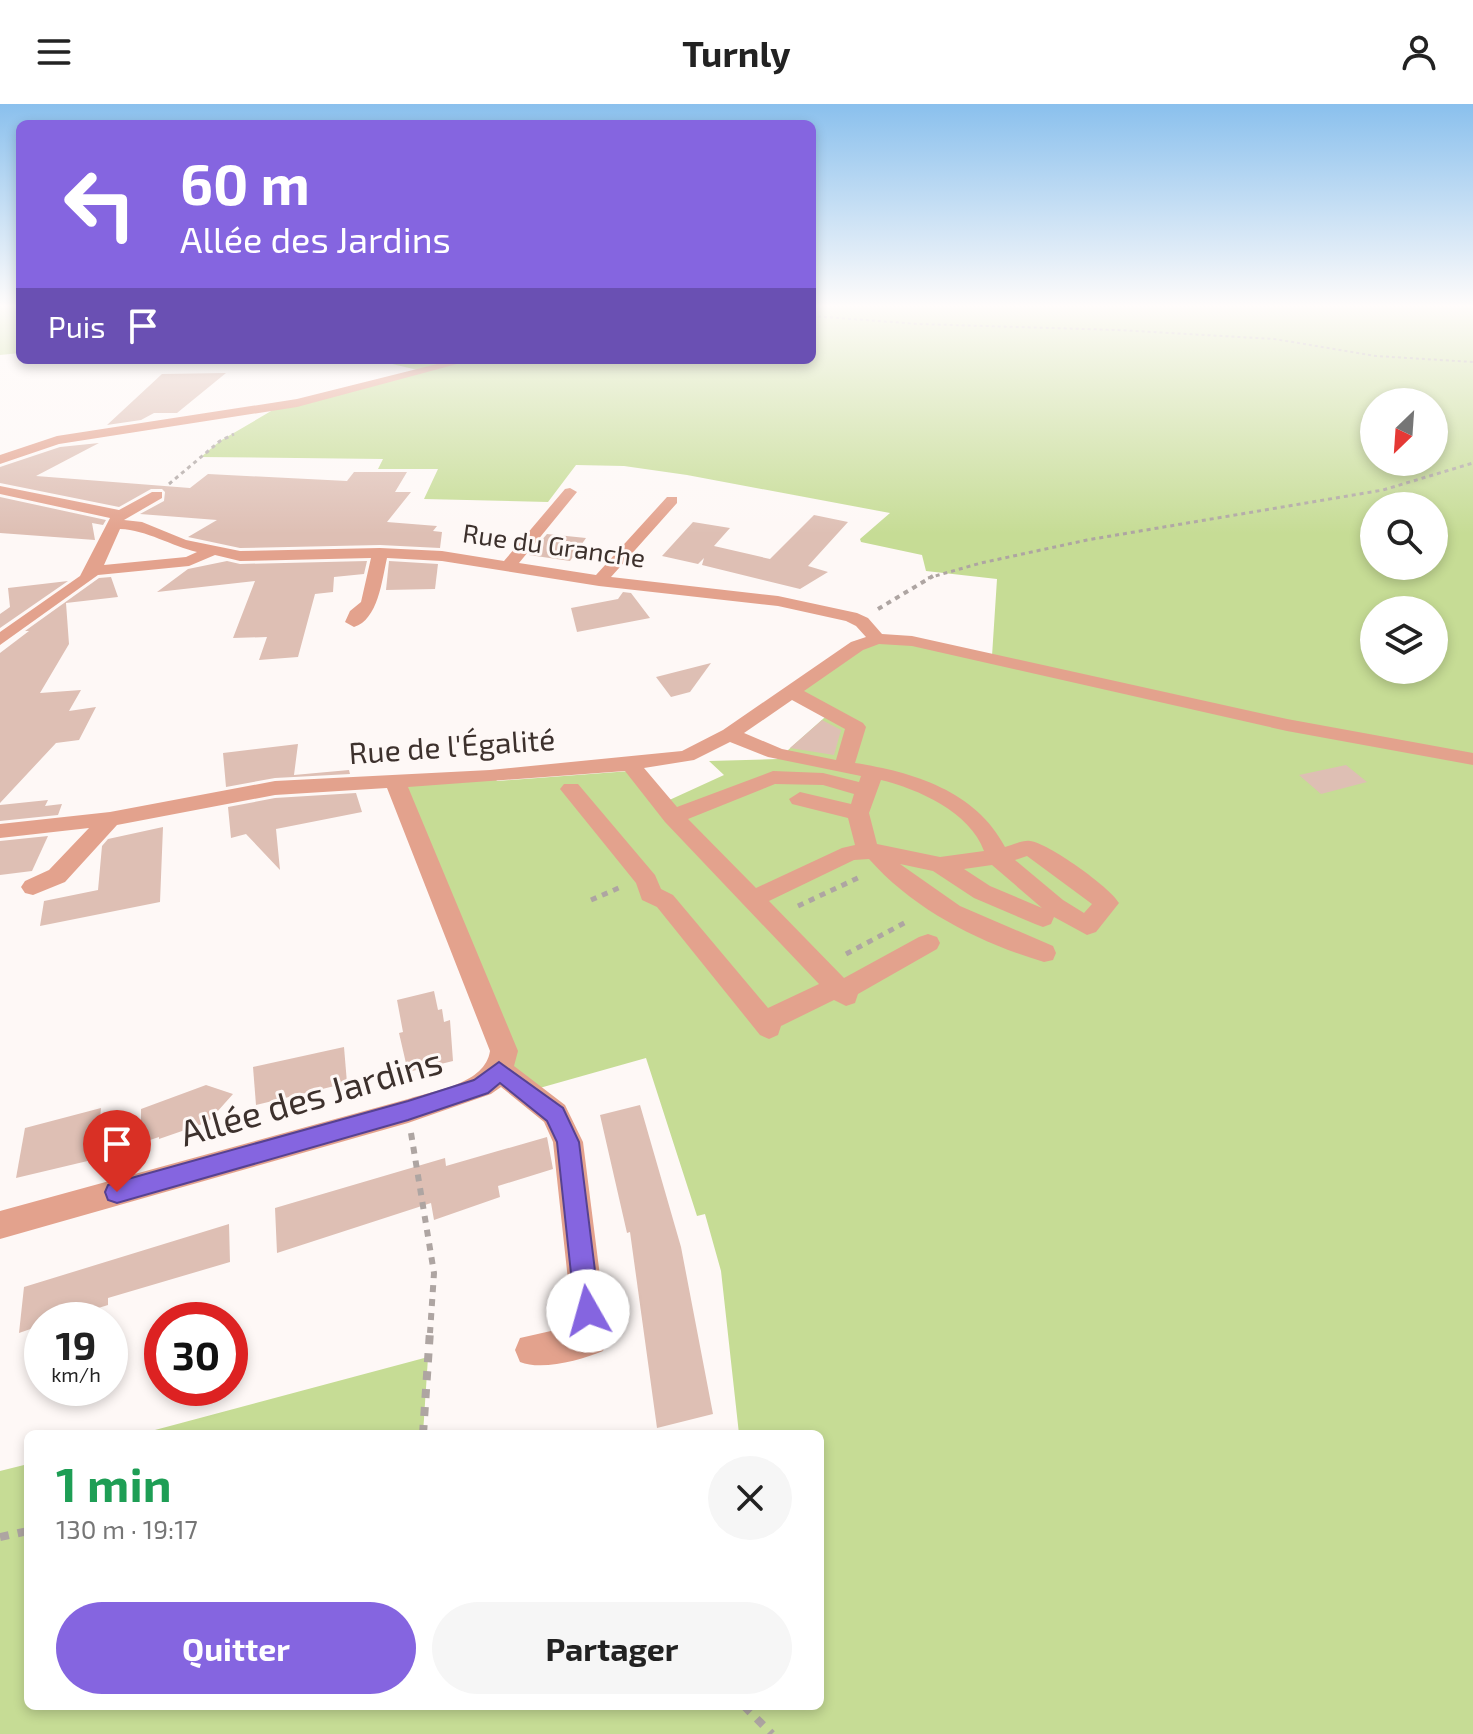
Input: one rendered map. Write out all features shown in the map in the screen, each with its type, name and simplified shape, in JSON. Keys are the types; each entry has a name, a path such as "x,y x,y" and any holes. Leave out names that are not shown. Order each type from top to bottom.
{"street":[{"path":"0,460 57,440 278,407 378,382"},
{"name":"Rue du Granche","path":"0,490 112,512 117,521 212,551 246,556 380,553 442,556 599,581 789,603 834,612 862,622"},
{"path":"508,566 570,492"},
{"path":"0,640 93,571 117,521 157,495"},
{"path":"599,581 672,500"},
{"name":"Rue du Granche","path":"93,571 189,561 212,551"},
{"path":"354,622 356,615 369,604 380,553"},
{"path":"862,622 877,639 912,641 964,650 1161,698 1473,759"},
{"name":"Rue de l'Égalité","path":"0,831 110,819 275,788 630,764 687,756 730,734 794,693 857,646 877,639"},
{"path":"794,693 856,727 844,765"},
{"path":"730,734 776,754 844,765 870,780"},
{"path":"630,764 673,817 841,992"},
{"path":"673,817 778,776 916,782 957,805 987,834 997,857 940,865 871,850 850,853 753,899"},
{"path":"870,780 858,813 861,836 871,850 897,875 954,913 1044,953"},
{"path":"395,782 504,1051 499,1070 555,1114 568,1142 591,1339 532,1350"},
{"path":"571,789 645,879 650,894 665,901 767,1025 841,992 928,943"},
{"path":"800,799 858,813"},
{"path":"33,887 57,876 110,819"},
{"path":"940,865 982,892 1043,918"},
{"name":"Allée des Jardins","path":"0,1225 408,1111 481,1086 499,1070"}],"path":[{"path":"157,495 220,441 278,407"},
{"path":"862,622 906,590 946,571 1139,530 1372,492 1430,479 1473,463"},
{"path":"798,906 860,877"},
{"path":"591,900 645,879"},
{"path":"846,954 908,921"},
{"path":"408,1111 434,1273 423,1430"},
{"path":"0,1537 24,1532"},
{"path":"748,1710 772,1734"}],"green space":[{"path":"378,382 1473,382 1473,1734 0,1734 0,1471 24,1465 24,1710 824,1710 824,1430 739,1430 721,1271 705,1214 697,1216 646,1058 529,1091 499,1070 395,782 493,776 497,781 630,771 665,802 724,775 709,761 778,759 833,710 798,690 877,639 992,656 997,579 926,571 922,555 861,542 860,539 890,513 687,475 624,466 576,465 548,502 424,499 438,469 378,469 383,459 201,457 220,441 278,407"},
{"path":"428,1357 423,1430 155,1430"}],"building":[{"path":"153,382 215,382 177,413 154,413 141,420 107,425"},
{"path":"99,443 36,476 190,488 208,474 347,481 354,472 407,472 395,492 411,492 387,522 437,526 433,531 442,532 440,548 380,545 240,548 188,537 217,520 140,514 164,501 165,492 162,489 151,489 119,507 0,483 0,467 60,447"},
{"path":"0,497 106,520 103,525 92,523 95,540 0,533"},
{"path":"814,515 848,522 808,566 828,572 800,589 702,565 704,558 698,564 662,556 693,522 730,528 714,546 770,559"},
{"path":"547,534 586,538 570,561 529,555"},
{"path":"227,561 240,564 367,561 364,574 334,577 333,592 315,594 298,657 259,660 267,637 233,638 255,581 157,592 188,569"},
{"path":"389,561 438,564 435,589 386,590"},
{"path":"111,577 118,597 66,603 69,644 40,693 81,690 69,711 96,707 79,740 56,743 0,803 0,653 29,631 25,631 99,578"},
{"path":"68,581 0,628 0,614 10,607 8,588"},
{"path":"623,592 631,593 650,618 577,632 571,608 618,599"},
{"path":"711,663 690,692 671,697 656,677"},
{"path":"822,720 841,730 834,755 790,748"},
{"path":"298,744 294,775 349,770 350,774 275,778 226,787 223,753"},
{"path":"1346,765 1367,782 1321,794 1299,775"},
{"path":"356,793 362,812 276,829 280,870 246,834 231,838 228,807 275,798"},
{"path":"48,800 45,806 62,804 58,815 0,821 0,805"},
{"path":"163,827 160,902 40,926 44,901 98,890 102,846 108,839"},
{"path":"48,836 32,871 0,875 0,841"},
{"path":"434,991 444,1022 450,1020 453,1061 408,1072 399,1033 403,1032 397,1000"},
{"path":"344,1047 347,1083 256,1105 253,1067"},
{"path":"206,1085 233,1094 208,1122 141,1143 141,1109"},
{"path":"640,1105 681,1247 713,1414 657,1428 630,1232 627,1233 600,1115"},
{"path":"101,1108 96,1159 16,1178 25,1128"},
{"path":"547,1137 553,1169 498,1186 500,1197 434,1220 431,1203 277,1253 275,1208 445,1158 446,1166"},
{"path":"229,1224 230,1262 108,1298 108,1302 24,1302 24,1331 19,1333 24,1287"}],"route":[{"path":"117,1192 408,1111 481,1086 499,1070 555,1114 568,1142 588,1311"}]}
